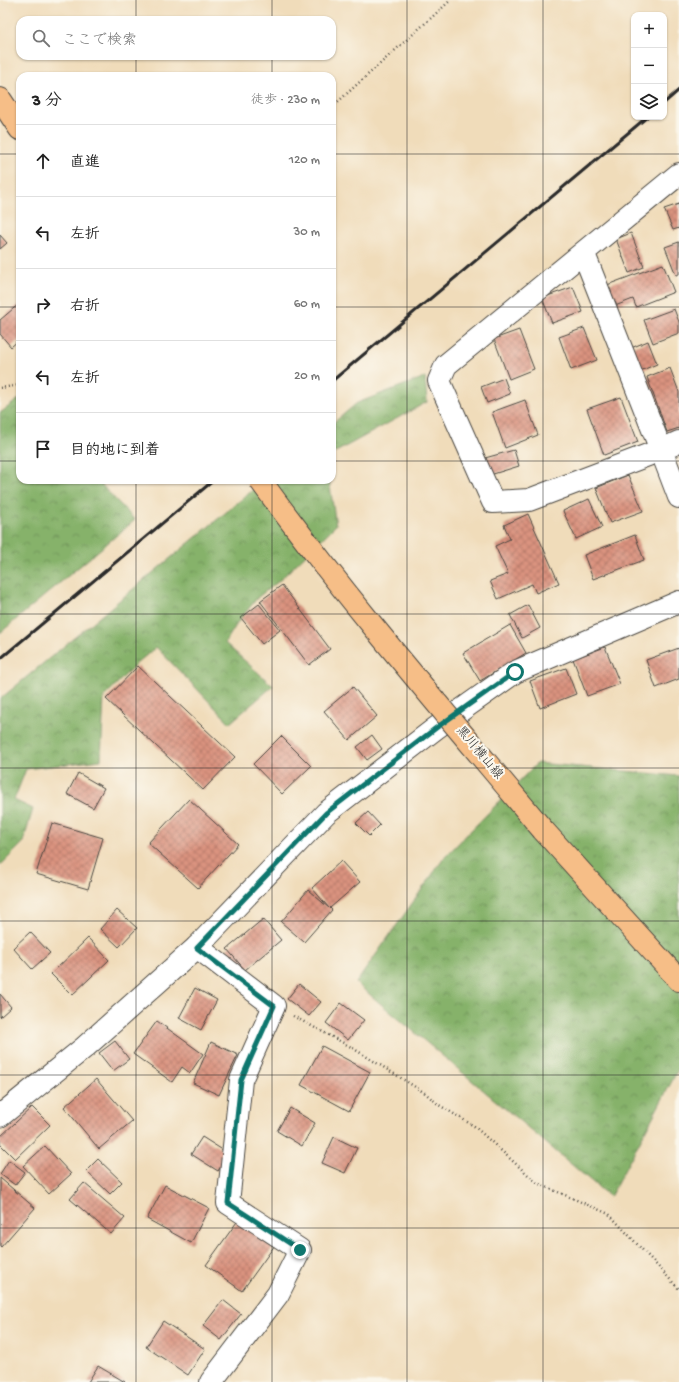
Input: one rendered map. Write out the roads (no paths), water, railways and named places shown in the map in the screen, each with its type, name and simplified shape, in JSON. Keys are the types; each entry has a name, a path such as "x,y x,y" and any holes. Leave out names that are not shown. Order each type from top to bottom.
{"main road":[{"path":"0,99 16,123"},
{"name":"黒川横山線","path":"263,484 286,516 430,695 543,830 679,980"}],"street":[{"path":"670,446 529,500 494,502 439,381 446,365 584,254 679,174"},
{"path":"584,254 670,446 679,497"},
{"path":"0,1116 84,1047 197,948 326,813 436,728 515,672 679,602"},
{"path":"197,948 274,1006 241,1080 228,1203 300,1250 278,1294 211,1382"}],"railway":[{"path":"667,100 679,90"},
{"path":"336,378 643,120"},
{"path":"0,659 209,484"}]}
